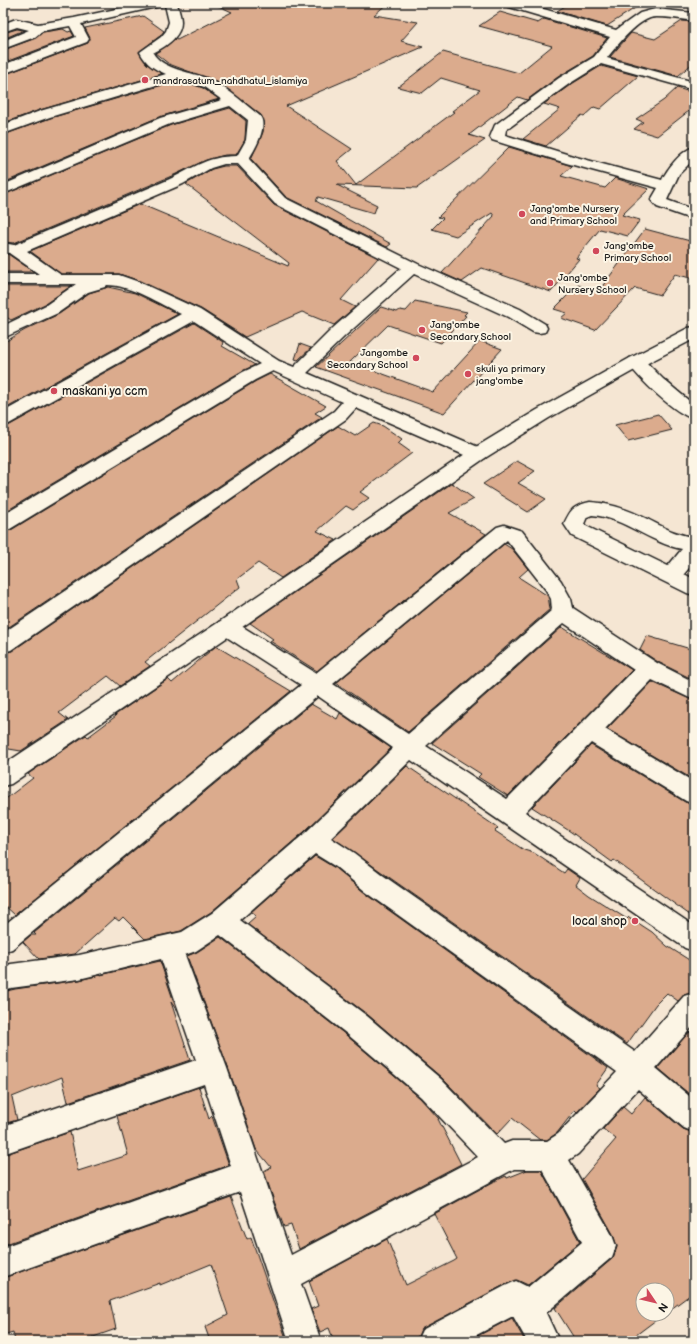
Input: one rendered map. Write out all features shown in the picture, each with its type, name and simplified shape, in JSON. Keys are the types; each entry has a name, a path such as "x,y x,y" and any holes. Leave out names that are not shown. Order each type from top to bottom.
{"street":[{"path":"3,45 36,30 161,3"},
{"path":"171,3 176,20 175,28 159,46 146,52 154,64 203,81 255,119 253,140 242,160"},
{"path":"510,3 618,35"},
{"path":"4,13 14,18 16,23"},
{"path":"666,186 571,160 497,137 500,128 564,81 599,60 618,35 644,16 650,14 694,17"},
{"path":"3,70 83,39 74,22"},
{"path":"3,28 16,23 36,30 62,47"},
{"path":"599,60 694,86"},
{"path":"3,130 44,114 180,74"},
{"path":"3,190 165,121 232,101"},
{"path":"694,151 673,172 659,200 662,204 694,215"},
{"path":"9,249 178,181 206,165 223,160 242,160 280,201 412,267 514,313 539,328"},
{"path":"9,249 58,280"},
{"path":"296,375 339,332 412,267"},
{"path":"3,279 119,280 134,284 194,314 273,365 478,454"},
{"path":"3,333 52,309 82,288 119,280"},
{"path":"3,420 194,314"},
{"path":"3,777 228,627 478,454 542,414 694,332"},
{"path":"636,362 645,373 677,401 694,413"},
{"path":"3,524 249,376 273,365"},
{"path":"3,644 340,415 353,400"},
{"path":"694,544 673,540 628,517 596,508 581,511 575,517 574,524 579,531 694,588"},
{"path":"3,941 504,532 509,532 515,536 554,586 561,599 563,612 649,669 694,692"},
{"path":"671,576 694,549"},
{"path":"3,979 11,976 79,967 187,943 221,921 314,840 409,748 563,612"},
{"path":"228,627 509,813 694,940"},
{"path":"509,813 649,669"},
{"path":"589,731 694,794"},
{"path":"314,840 345,860 375,884 638,1070 694,1118"},
{"path":"221,921 357,1025 431,1088 501,1161"},
{"path":"169,946 213,1068 305,1341"},
{"path":"284,1276 512,1155 550,1155 568,1144 638,1070 694,1005"},
{"path":"3,1140 213,1068"},
{"path":"526,1309 601,1246 550,1155"},
{"path":"3,1262 249,1174"},
{"path":"433,1341 516,1297 526,1309 543,1341"}],"building":[{"path":"212,3 388,3 374,15 418,22 401,41 423,47 286,106 352,149 337,161 356,185 454,112 452,111 480,90 441,78 422,93 398,87 443,52 519,73 552,46 479,26 500,12 538,23 544,19 607,38 593,56 558,77 527,100 518,97 469,135 485,140 417,188 337,185 377,205 374,213 318,197 316,201 391,244 387,247 286,197 251,159 263,132 264,120 261,115 217,82 169,64 155,53 175,39 177,40 232,12"},
{"path":"570,3 643,3 607,26 557,11"},
{"path":"143,16 164,31 160,36 139,52 147,64 162,74 40,110 3,123 3,87 8,80 3,75 88,43 90,38 85,28"},
{"path":"682,21 694,22 694,62 678,76 610,57 631,33 655,39"},
{"path":"17,29 24,30 3,39 3,33"},
{"path":"63,29 68,32 71,31 74,36 3,63 3,50 36,38 43,32"},
{"path":"601,66 638,76 600,109 594,107 584,116 582,115 546,146 523,139 560,109 544,104 570,85"},
{"path":"180,80 203,88 219,99 159,117 3,183 3,135 50,118"},
{"path":"677,88 694,93 694,107 657,136 634,129 643,122 636,119 664,100"},
{"path":"230,108 246,121 245,140 236,155 225,155 206,160 14,243 3,242 3,195 171,125"},
{"path":"509,147 572,166 561,176 605,188 615,178 649,189 622,215 640,220 628,236 600,229 576,258 579,259 551,292 482,268 462,282 442,273 494,216 492,213 456,236 432,229 443,218 438,217"},
{"path":"224,166 237,166 274,205 378,258 341,300 355,307 334,325 302,312 245,337 201,309 140,281 119,274 61,274 30,251 140,204 288,266 289,263 186,184 212,169"},
{"path":"645,229 694,242 694,279 675,274 660,295 635,288 595,330 561,318 567,313 554,309 578,285 598,292"},
{"path":"3,254 8,254 34,272 3,272"},
{"path":"3,286 71,286 45,304 11,320 3,315"},
{"path":"108,287 135,293 178,314 3,410 3,343 25,330 59,314 89,293"},
{"path":"415,301 467,312 464,315 466,316 441,343 388,325 350,362 433,392 480,341 502,349 444,413 316,367 381,307 397,312 400,310 406,311"},
{"path":"194,323 223,342 222,346 255,365 242,371 3,513 3,427 10,425"},
{"path":"300,344 311,348 298,360 295,359"},
{"path":"270,374 326,406 315,413 322,417 3,631 3,532 11,530 256,381"},
{"path":"658,414 672,430 628,441 615,425"},
{"path":"374,423 383,426 402,439 398,443 412,453 360,492 369,498 353,510 346,506 317,531 336,540 281,578 258,563 237,579 240,587 145,662 150,666 120,686 108,676 59,713 68,720 21,751 3,748 3,653 12,651 338,426 355,436"},
{"path":"517,461 535,471 518,483 546,499 528,512 483,484"},
{"path":"452,483 474,499 449,513 486,534 317,671 270,641 273,639 250,623"},
{"path":"504,544 512,549 528,569 519,577 548,596 550,609 408,732 336,683"},
{"path":"562,627 632,670 508,796 478,777 481,774 432,743"},
{"path":"647,636 694,650 694,680 658,662 640,650"},
{"path":"216,646 291,691 15,915 3,904 3,801 33,778 28,774 86,735 88,737 116,716 115,715 168,679 172,683"},
{"path":"652,682 694,701 694,780 607,729"},
{"path":"311,704 337,719 340,713 391,748 304,832 211,912 181,931 145,939 123,917 119,921 115,918 75,954 39,959 23,942 31,935 36,935 34,933"},
{"path":"591,745 685,802 694,805 694,918 614,860 612,862 571,832 532,807"},
{"path":"407,766 498,828 495,831 524,850 534,853 564,873 567,869 580,878 576,885 589,895 627,919 629,917 652,932 667,946 694,963 694,992 684,995 678,1001 667,993 656,1004 627,1044 333,838"},
{"path":"315,856 335,868 365,893 608,1068 596,1085 600,1088 577,1112 575,1110 557,1133 547,1140 540,1140 512,1118 497,1134 442,1078 368,1015 247,924 256,916 251,912"},
{"path":"220,937 346,1035 420,1098 439,1119 461,1164 299,1249 291,1225 284,1227 274,1201 264,1171 271,1167 256,1149 237,1093 238,1091 235,1087 187,956 197,952"},
{"path":"160,961 177,1011 171,1002 190,1060 68,1102 62,1077 12,1097 17,1120 3,1124 3,992 79,980"},
{"path":"689,1032 694,1036 694,1098 658,1068"},
{"path":"199,1087 209,1119 212,1116 229,1165 3,1245 3,1155 70,1132 78,1171 128,1155 117,1116"},
{"path":"645,1097 683,1129 694,1133 694,1292 675,1306 675,1282 635,1282 635,1322 653,1322 628,1341 576,1341 555,1308 613,1258 617,1247 613,1234 582,1179 616,1139 603,1129 623,1107 631,1114"},
{"path":"527,1170 541,1170 580,1242 528,1285 517,1280 504,1285 421,1329 416,1341 334,1341 329,1328 320,1332 311,1309 318,1306 309,1281 387,1239 406,1285 454,1261 457,1259 434,1214 493,1182 506,1176 507,1178"},
{"path":"231,1197 247,1239 251,1237 287,1341 210,1341 205,1327 228,1315 211,1264 160,1285 160,1283 110,1301 116,1329 82,1341 15,1341 13,1332 3,1335 3,1278"},
{"path":"512,1318 525,1341 468,1341"}],"place":[{"name":"mandrasatum_nahdhatul_islamiya","path":"145,80"},
{"name":"Jang'ombe Nursery and Primary School","path":"522,214"},
{"name":"Jang'ombe Primary School","path":"596,251"},
{"name":"Jang'ombe Nursery School","path":"550,283"},
{"name":"Jang'ombe Secondary School","path":"422,330"},
{"name":"Jangombe Secondary School","path":"416,358"},
{"name":"skuli ya primary jang'ombe","path":"468,374"},
{"name":"maskani ya ccm","path":"54,391"},
{"name":"local shop","path":"635,921"}]}
